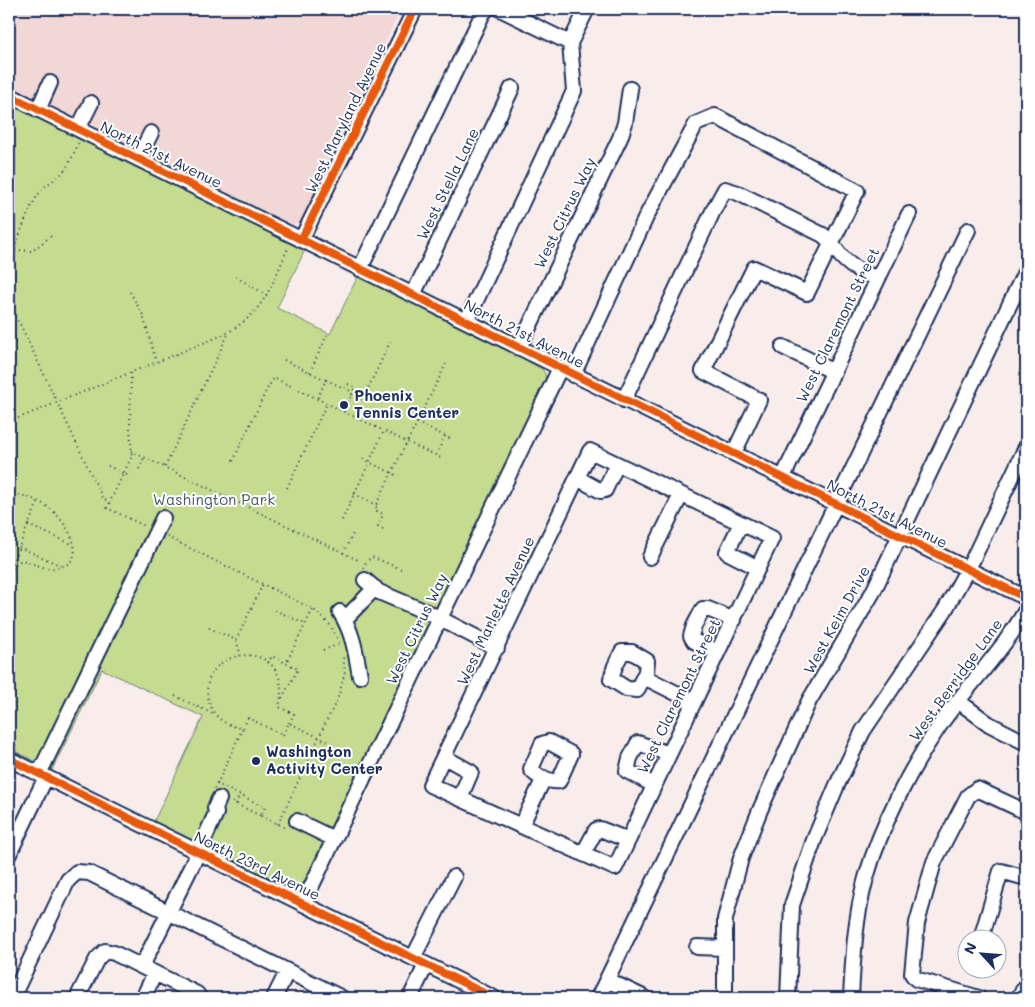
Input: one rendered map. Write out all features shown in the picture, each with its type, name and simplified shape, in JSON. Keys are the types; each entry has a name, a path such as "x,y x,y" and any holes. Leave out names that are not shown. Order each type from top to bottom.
{"street":[{"name":"West Maryland Avenue","path":"295,242 415,9"},
{"path":"360,268 483,13 487,9"},
{"path":"500,9 570,43"},
{"path":"467,320 574,91 570,43 587,9"},
{"path":"38,110 50,83"},
{"name":"West Stella Lane","path":"413,295 512,88"},
{"name":"West Citrus Way","path":"519,348 620,138 625,123 630,89"},
{"name":"North 21st Avenue","path":"9,95 138,159 295,242 360,268 467,320 519,348 734,452 1026,598"},
{"path":"81,131 91,103"},
{"name":"West Citrus Way","path":"303,904 440,619 566,371 696,124 715,116 856,191 831,242"},
{"path":"138,159 151,133"},
{"path":"624,400 714,209 725,190 738,193 812,229 831,242 847,264 878,279"},
{"name":"West Claremont Street","path":"783,478 909,214"},
{"path":"598,998 968,230"},
{"path":"734,452 759,400 703,371 754,268 807,293 831,242"},
{"name":"West Keim Drive","path":"725,998 725,919 741,858 760,810 810,701 872,592 1026,270"},
{"path":"783,347 834,372"},
{"path":"788,998 792,905 818,831 837,785 863,731 945,610 967,570 1026,447"},
{"name":"West Marlette Avenue","path":"460,798 430,785 590,451 617,464"},
{"path":"577,478 601,491 605,490 617,464 741,523 727,552 758,568"},
{"path":"650,557 681,494"},
{"path":"9,854 42,776 163,518"},
{"name":"West Claremont Street","path":"583,854 615,868 734,620 772,538 741,523"},
{"path":"360,676 356,650 342,616 367,580 380,592 440,619 497,648"},
{"path":"718,652 694,641 691,636 694,626 703,610 708,609 734,620"},
{"name":"West Berridge Lane","path":"851,998 855,942 860,909 866,879 876,848 906,784 926,747 958,701 1009,636 1026,610"},
{"path":"644,677 694,702"},
{"path":"958,701 989,724 1026,744"},
{"path":"654,785 627,771 630,758 638,743 669,754"},
{"name":"North 23rd Avenue","path":"12,755 42,776 494,998"},
{"path":"444,757 471,772 460,798 583,854 596,830 600,829 628,840"},
{"path":"521,826 544,778"},
{"path":"978,998 916,979 912,974 916,923 934,862 968,796 977,789 1026,812"},
{"path":"142,966 198,853 216,813 215,808 220,799"},
{"path":"297,821 334,839"},
{"path":"984,930 1002,871 1026,878"},
{"path":"12,998 68,880 77,872 89,873 342,998"},
{"path":"413,958 454,878"},
{"path":"698,947 724,948"},
{"path":"77,998 96,959 104,951 114,953 142,966 197,994 199,998"},
{"path":"410,998 426,965"},
{"path":"274,998 287,972"},
{"path":"143,998 155,973"},
{"path":"607,980 645,998"},
{"path":"1018,998 1026,986"}],"path":[{"path":"9,263 18,244 28,214 39,193 47,184 61,174 76,149 81,131"},
{"path":"15,250 32,251 51,236"},
{"path":"9,241 18,244"},
{"path":"9,422 235,329 259,308 295,242"},
{"path":"236,277 267,296"},
{"path":"130,292 143,315 156,363"},
{"path":"9,308 22,326 102,497 110,503"},
{"path":"165,467 229,332"},
{"path":"310,372 327,335"},
{"path":"284,360 363,399 392,338"},
{"path":"383,529 378,526 383,514 376,511 378,508 376,505 446,364"},
{"path":"131,373 132,456 107,508 313,609 332,626 341,645 323,650"},
{"path":"233,461 274,378 443,459"},
{"path":"317,399 326,380"},
{"path":"344,412 355,388 348,384"},
{"path":"287,488 326,403"},
{"path":"417,424 452,438"},
{"path":"342,520 384,431"},
{"path":"436,455 445,436"},
{"path":"131,451 358,560"},
{"path":"139,469 144,458"},
{"path":"363,459 398,476"},
{"path":"108,466 131,478"},
{"path":"9,492 38,502 59,516 67,527 74,545 74,555 65,565 48,568 21,560 9,571"},
{"path":"354,494 376,505"},
{"path":"9,571 38,502"},
{"path":"28,525 74,545"},
{"path":"343,553 354,532"},
{"path":"19,547 62,566"},
{"path":"367,580 366,562 372,558 401,569"},
{"path":"241,655 236,640 263,584"},
{"path":"286,663 313,609"},
{"path":"275,610 305,624"},
{"path":"209,628 236,640"},
{"path":"278,824 340,695 345,672 343,653"},
{"path":"218,716 213,710 209,698 210,680 216,669 224,662 241,655 253,655 268,663 280,679 281,700"},
{"path":"216,784 248,718 284,735 294,714 279,707 298,669 272,656 268,663"},
{"path":"175,696 218,716 230,725 243,728"},
{"path":"9,720 15,742 12,755"},
{"path":"289,723 333,744"},
{"path":"236,804 240,795"}],"shaded area":[{"path":"9,9 401,9 301,221 293,225 9,85"}],"green space":[{"name":"Washington Park","path":"9,104 305,250 277,308 330,334 358,276 503,348 542,369 545,374 546,380 302,886 296,889 154,821 203,717 102,669 52,770 9,748"}],"cycle path":[{"path":"301,240 415,9"},
{"path":"9,95 1026,598"},
{"path":"9,759 494,998"}],"place":[{"name":"Phoenix Tennis Center","path":"344,405"},
{"name":"Washington Activity Center","path":"256,761"}]}
